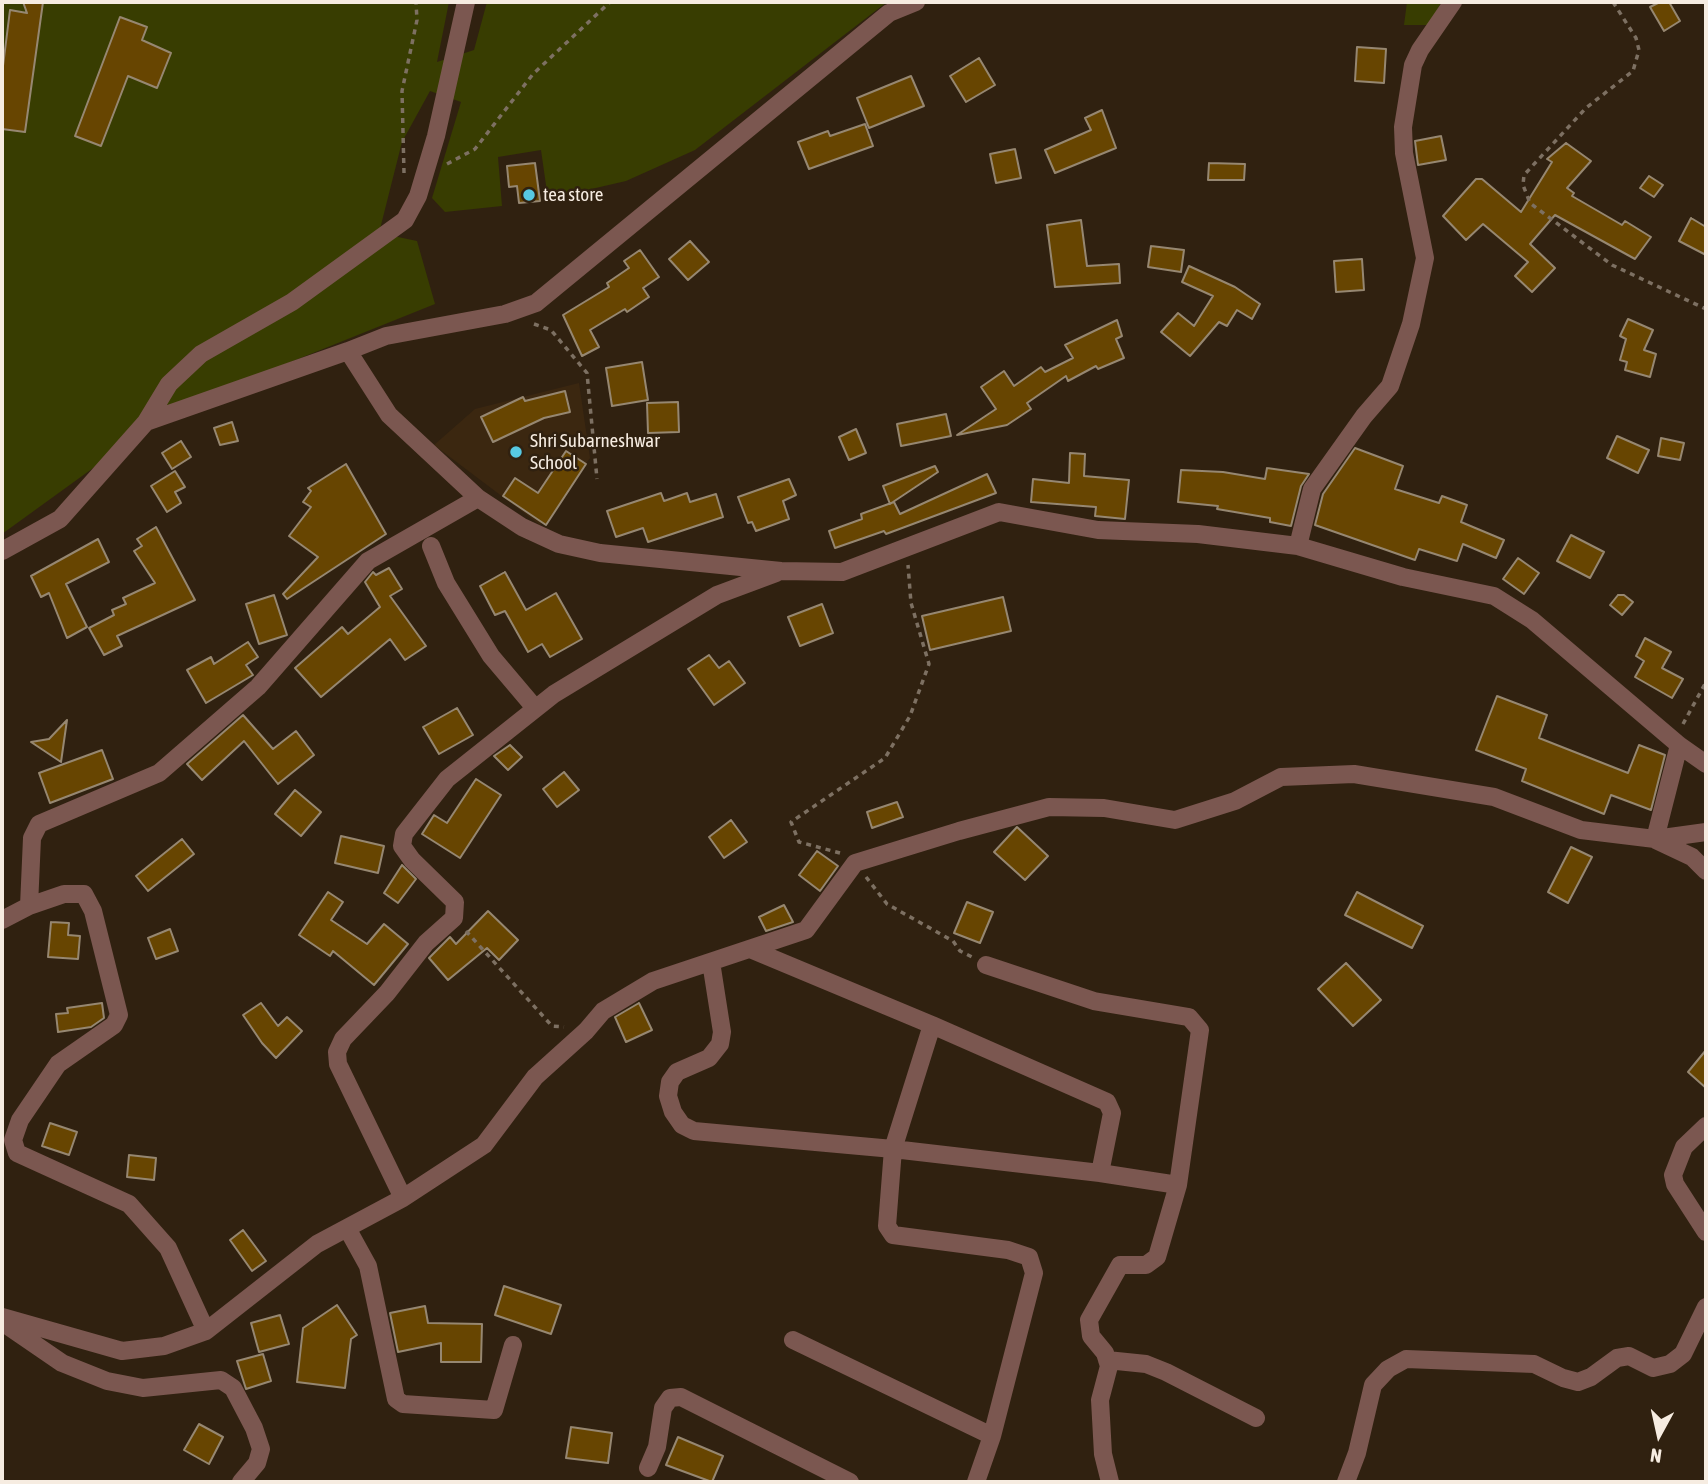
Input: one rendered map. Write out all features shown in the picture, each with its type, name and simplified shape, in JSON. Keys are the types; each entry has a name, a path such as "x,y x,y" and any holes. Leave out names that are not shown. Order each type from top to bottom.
{"street":[{"path":"2,551 60,519 146,422 169,384 201,354 292,302 405,220 424,176 466,2"},
{"path":"146,422 386,336 505,314 536,303 889,13 916,2"},
{"path":"1298,547 1312,489 1364,416 1390,386 1411,324 1425,258 1404,153 1403,127 1413,65 1420,50 1453,2"},
{"path":"348,351 389,415 478,498 522,527 559,544 600,554 781,571 842,572 999,512 1098,530 1198,534 1298,547 1403,577 1494,596 1532,620 1676,743 1706,764"},
{"path":"29,906 32,838 39,824 159,773 258,687 368,561 478,498"},
{"path":"431,546 446,583 491,656 535,708"},
{"path":"403,1198 338,1064 337,1052 343,1039 387,993 426,943 454,918 454,902 412,860 402,846 404,834 447,779 535,708 717,595 781,571"},
{"path":"1655,839 1676,743"},
{"path":"2,1320 122,1351 164,1346 206,1331 317,1244 403,1198 484,1145 535,1077 586,1031 603,1011 653,981 806,930 855,863 1049,807 1104,808 1175,820 1236,802 1281,777 1354,774 1494,797 1581,830 1655,839 1706,856"},
{"path":"1655,839 1706,832"},
{"path":"1655,839 1692,856 1706,871"},
{"path":"2,920 29,906 64,894 85,894 93,911 118,1016 114,1025 58,1064 20,1120 13,1140 17,1153 129,1204 168,1248 206,1331"},
{"path":"750,949 1107,1102 1112,1113 1100,1173"},
{"path":"711,962 722,1032 720,1044 709,1058 677,1072 670,1082 671,1104 682,1125 694,1131 893,1149 1100,1173 1178,1185"},
{"path":"986,965 1094,1001 1189,1017 1200,1030 1178,1185 1157,1257 1146,1265 1120,1265 1089,1320 1091,1336 1109,1366 1100,1399 1103,1454 1110,1482"},
{"path":"932,1025 893,1149 887,1226 893,1235 1008,1250 1029,1257 1034,1273 992,1436 975,1482"},
{"path":"1706,1126 1684,1147 1673,1175 1675,1184 1706,1232"},
{"path":"347,1228 368,1266 396,1399 403,1404 495,1410 513,1345"},
{"path":"1346,1482 1357,1453 1373,1385 1388,1369 1406,1360 1534,1364 1578,1382 1591,1377 1616,1358 1629,1356 1653,1368 1670,1364 1684,1354 1706,1307"},
{"path":"2,1320 62,1363 107,1381 144,1388 221,1380 233,1388 254,1428 261,1449 257,1463 241,1482"},
{"path":"793,1340 992,1436"},
{"path":"1107,1360 1146,1364 1166,1371 1256,1418"},
{"path":"648,1468 657,1447 663,1408 670,1398 681,1397 850,1482"}],"path":[{"path":"404,181 402,91 416,20 416,2"},
{"path":"424,176 475,149 533,74 610,2"},
{"path":"1613,2 1636,38 1639,50 1633,71 1586,108 1524,175 1523,185 1530,203 1612,265 1706,309"},
{"path":"505,314 551,330 587,373 597,479"},
{"path":"907,549 911,603 929,664 910,716 885,758 791,822 799,842 848,855 887,904 953,941 960,951 986,965"},
{"path":"1676,743 1706,682"},
{"path":"454,918 552,1026 586,1031"}],"shaded area":[{"name":"Shri Subarneshwar School","path":"579,383 590,458 540,525 434,445 475,409"}],"green space":[{"path":"2,2 449,2 437,62 474,50 487,2 887,2 695,150 626,181 548,199 541,150 498,157 502,206 445,212 432,198 461,102 430,91 402,142 379,233 417,241 435,304 176,408 2,534"},
{"path":"1407,2 1441,2 1431,25 1404,25"}],"building":[{"path":"23,2 43,2 25,132 2,129 2,74 10,10 27,13"},
{"path":"1660,2 1669,2 1680,21 1664,31 1650,7"},
{"path":"120,17 147,27 142,40 171,53 157,88 128,76 101,146 75,136"},
{"path":"1357,47 1386,49 1384,83 1355,81"},
{"path":"979,58 995,85 966,102 950,76"},
{"path":"911,76 924,106 869,128 857,98"},
{"path":"1102,110 1116,148 1055,173 1045,150 1091,130 1085,118"},
{"path":"865,124 873,146 809,169 798,142 828,131 830,136"},
{"path":"1441,136 1446,160 1418,165 1415,141"},
{"path":"1566,143 1591,161 1567,188 1574,193 1572,196 1622,225 1625,221 1651,237 1635,259 1555,215 1530,244 1555,268 1532,292 1515,276 1528,262 1483,224 1466,240 1443,216 1476,179 1482,179 1521,212 1552,162 1547,159"},
{"path":"1015,149 1021,178 996,183 990,154"},
{"path":"535,163 540,201 519,203 517,186 509,187 507,166"},
{"path":"1209,163 1245,164 1244,180 1208,180"},
{"path":"1649,176 1663,185 1654,197 1640,188"},
{"path":"1691,218 1706,227 1706,255 1679,241"},
{"path":"1081,220 1087,266 1119,264 1120,283 1055,287 1047,225"},
{"path":"690,241 709,262 688,280 669,259"},
{"path":"1151,246 1184,250 1181,272 1148,267"},
{"path":"640,250 659,277 643,288 649,297 627,312 625,309 590,330 599,347 582,356 563,315 609,287 607,283 629,268 624,261"},
{"path":"1362,259 1364,290 1336,292 1334,261"},
{"path":"1189,266 1235,287 1260,304 1252,319 1237,310 1227,326 1219,322 1190,356 1161,332 1178,313 1194,326 1213,296 1182,282"},
{"path":"1628,319 1653,330 1644,350 1656,354 1650,377 1625,370 1627,362 1620,360 1626,339 1620,336"},
{"path":"1117,320 1122,336 1116,339 1124,358 1098,369 1096,366 1068,381 1066,376 1027,403 1031,409 1007,425 957,435 996,409 981,387 1004,371 1014,386 1041,367 1045,372 1073,358 1065,345"},
{"path":"642,362 648,400 612,406 606,368"},
{"path":"565,391 570,412 544,418 493,442 481,417 523,397 525,401"},
{"path":"678,402 679,432 648,433 647,403"},
{"path":"946,414 951,436 901,446 897,424"},
{"path":"232,422 238,441 220,445 214,428"},
{"path":"856,429 866,453 849,460 839,437"},
{"path":"1617,436 1649,450 1638,473 1607,458"},
{"path":"1661,438 1684,443 1680,460 1658,456"},
{"path":"181,441 191,457 172,469 162,453"},
{"path":"1355,448 1403,466 1395,489 1439,503 1442,496 1467,505 1461,522 1504,540 1496,558 1463,544 1457,561 1419,549 1415,560 1315,525 1323,494"},
{"path":"566,451 586,464 546,525 503,496 515,478 538,493"},
{"path":"1070,453 1085,454 1084,476 1129,480 1125,519 1095,516 1096,507 1031,502 1033,479 1069,483"},
{"path":"346,464 386,534 287,599 283,594 318,557 289,536 311,507 303,502 311,491 308,488"},
{"path":"935,466 938,472 890,504 883,486"},
{"path":"1267,468 1309,474 1301,486 1291,526 1270,522 1270,518 1217,509 1218,506 1178,502 1181,470 1223,472 1265,479"},
{"path":"175,471 185,487 175,492 181,503 167,512 151,486"},
{"path":"987,474 996,493 886,534 884,531 835,548 829,531 862,519 861,514 894,502 900,514"},
{"path":"789,479 796,495 783,501 789,519 756,531 752,522 748,523 738,497"},
{"path":"661,493 664,501 687,493 690,502 716,494 723,517 648,542 643,528 616,537 607,511"},
{"path":"156,527 195,600 117,636 122,646 104,655 89,628 114,615 112,610 126,604 123,598 155,583 134,551 142,546 137,539"},
{"path":"1571,535 1604,552 1590,578 1557,561"},
{"path":"98,539 109,562 66,584 87,627 67,638 49,593 41,597 31,576"},
{"path":"1518,558 1539,573 1524,594 1503,579"},
{"path":"389,568 402,589 390,596 426,646 405,660 390,639 321,697 295,668 342,627 348,634 380,607 365,582 373,572 376,575"},
{"path":"505,572 526,610 556,593 582,639 550,657 542,644 528,652 505,611 495,615 480,586"},
{"path":"274,595 287,635 259,644 246,604"},
{"path":"1618,595 1624,595 1633,602 1622,615 1610,605"},
{"path":"1003,597 1011,631 930,650 922,616"},
{"path":"822,604 833,633 800,646 788,617"},
{"path":"1645,638 1671,652 1662,668 1683,679 1672,698 1635,677 1644,661 1636,656"},
{"path":"248,642 258,657 246,665 253,675 206,703 187,670 211,657 214,664"},
{"path":"709,655 719,668 729,661 745,683 714,705 688,669"},
{"path":"1497,696 1547,715 1539,738 1628,773 1639,745 1665,755 1651,810 1611,795 1604,814 1522,781 1526,769 1476,750"},
{"path":"457,708 473,735 439,754 423,727"},
{"path":"243,715 273,749 296,731 314,755 278,784 244,741 202,780 187,764"},
{"path":"67,720 61,762 31,742 49,739"},
{"path":"510,745 522,757 508,770 494,756"},
{"path":"102,750 113,779 50,803 39,773"},
{"path":"564,772 579,790 557,807 543,789"},
{"path":"476,779 501,795 460,858 422,834 434,815 447,823"},
{"path":"295,790 321,812 301,836 275,814"},
{"path":"897,802 903,817 872,828 867,812"},
{"path":"731,820 747,842 724,858 709,837"},
{"path":"1017,827 1048,856 1025,880 994,852"},
{"path":"341,836 384,846 378,873 335,863"},
{"path":"182,839 194,854 148,891 136,876"},
{"path":"1571,847 1592,857 1568,903 1548,892"},
{"path":"817,851 838,866 820,891 799,875"},
{"path":"402,865 416,879 398,903 384,893"},
{"path":"328,892 343,902 331,920 367,944 384,924 408,944 374,985 333,951 330,956 299,935"},
{"path":"1357,892 1423,926 1412,948 1345,915"},
{"path":"967,902 993,912 980,943 954,933"},
{"path":"784,905 793,922 766,931 759,917"},
{"path":"488,911 518,940 499,960 487,948 448,980 429,958 450,937 456,944"},
{"path":"51,922 69,923 68,935 80,936 78,959 48,957"},
{"path":"170,929 178,951 156,959 148,938"},
{"path":"1346,963 1381,1000 1353,1026 1318,989"},
{"path":"102,1003 104,1018 91,1027 58,1032 56,1014 68,1013 67,1008"},
{"path":"261,1003 278,1026 287,1017 302,1031 276,1058 243,1015"},
{"path":"639,1003 652,1030 626,1042 615,1017"},
{"path":"1706,1050 1706,1088 1688,1072"},
{"path":"50,1123 77,1132 69,1155 42,1146"},
{"path":"129,1155 156,1158 154,1180 127,1177"},
{"path":"243,1230 266,1261 252,1271 230,1240"},
{"path":"504,1286 561,1305 551,1334 495,1315"},
{"path":"337,1305 357,1335 351,1339 345,1388 297,1382 303,1328"},
{"path":"425,1306 428,1323 482,1324 481,1362 441,1362 441,1343 398,1352 390,1313"},
{"path":"280,1315 289,1344 259,1352 251,1323"},
{"path":"263,1354 271,1381 246,1389 237,1361"},
{"path":"199,1424 223,1437 209,1464 184,1450"},
{"path":"571,1427 612,1433 608,1463 566,1458"},
{"path":"678,1437 723,1456 712,1482 666,1465"}],"place":[{"name":"tea store","path":"529,195"},
{"name":"Shri Subarneshwar School","path":"516,452"}]}
